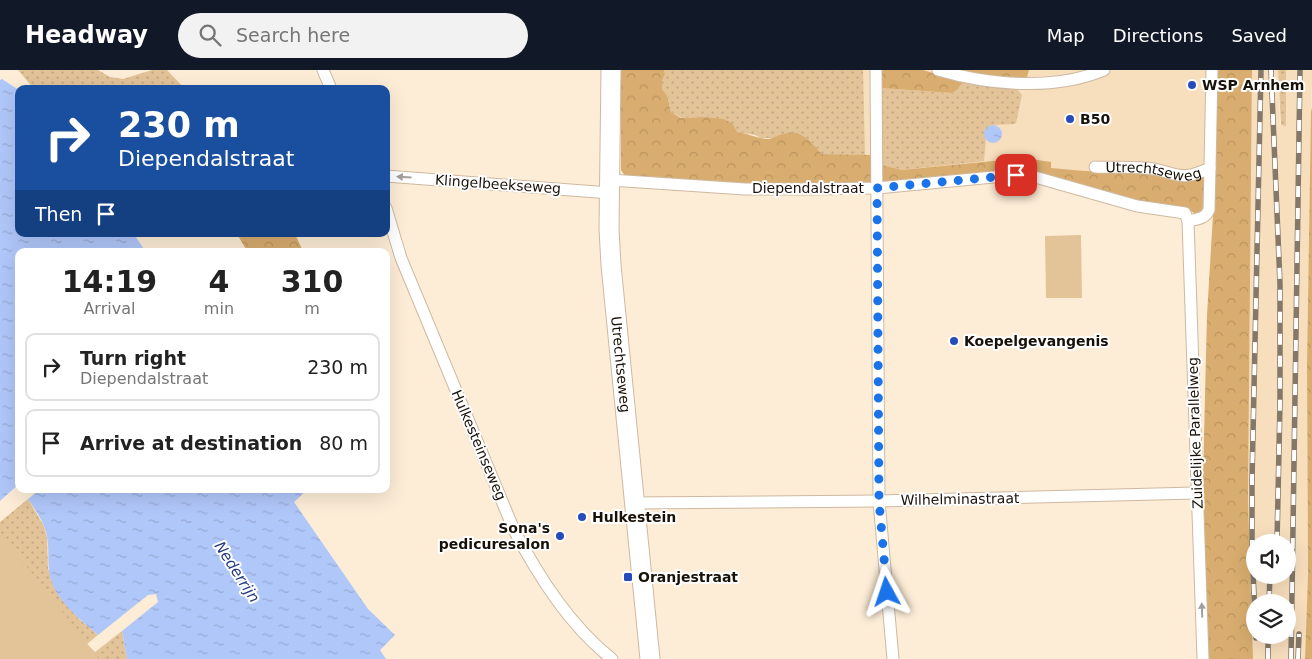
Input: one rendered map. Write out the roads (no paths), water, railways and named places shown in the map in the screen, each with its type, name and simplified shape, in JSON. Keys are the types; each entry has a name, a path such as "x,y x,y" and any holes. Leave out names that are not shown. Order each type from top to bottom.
{"main road":[{"name":"Utrechtseweg","path":"611,70 611,265 650,659"}],"street":[{"path":"323,70 329,85"},
{"path":"876,70 879,501 893,659"},
{"path":"938,70 986,81 1017,84 1050,82 1086,76 1104,70"},
{"name":"Utrechtseweg","path":"1188,221 1204,218 1209,210 1212,70"},
{"name":"Utrechtseweg","path":"1095,168 1153,169 1178,176 1197,174 1210,168"},
{"name":"Diependalstraat","path":"610,186 752,189 877,188 1028,175 1137,206 1180,211 1185,213 1188,221"},
{"name":"Klingelbeekseweg","path":"390,176 610,186"},
{"name":"Hulkesteinseweg","path":"390,221 401,258 514,530 534,567 558,601 590,639 612,659"},
{"name":"Zuidelijke Parallelweg","path":"1188,221 1203,659"},
{"name":"Wilhelminastraat","path":"634,503 879,501 1196,493"}],"water":[{"path":"2,79 15,87 15,237 136,237 143,248 15,248 15,488 0,501 0,80"},
{"path":"993,125 999,128 1002,134 999,140 993,143 987,140 984,134 987,128"},
{"name":"Nederrijn","path":"35,493 304,493 294,502 368,609 395,635 380,650 386,659 127,659 122,631 158,602 156,594 148,595 98,635 66,605 56,591 50,577 46,532 40,517 28,499"}],"railway":[{"path":"1254,594 1252,480 1261,70"},
{"path":"1271,70 1280,284 1277,534"},
{"path":"1291,659 1300,70"},
{"path":"1269,594 1270,584"},
{"path":"1298,659 1299,634"},
{"path":"1268,644 1268,659"}],"place":[{"name":"WSP Arnhem","path":"1192,85"},
{"name":"B50","path":"1070,119"},
{"name":"Koepelgevangenis","path":"954,341"},
{"name":"Hulkestein","path":"582,517"},
{"name":"Sona's pedicuresalon","path":"560,536"},
{"name":"Oranjestraat","path":"628,577"}]}
